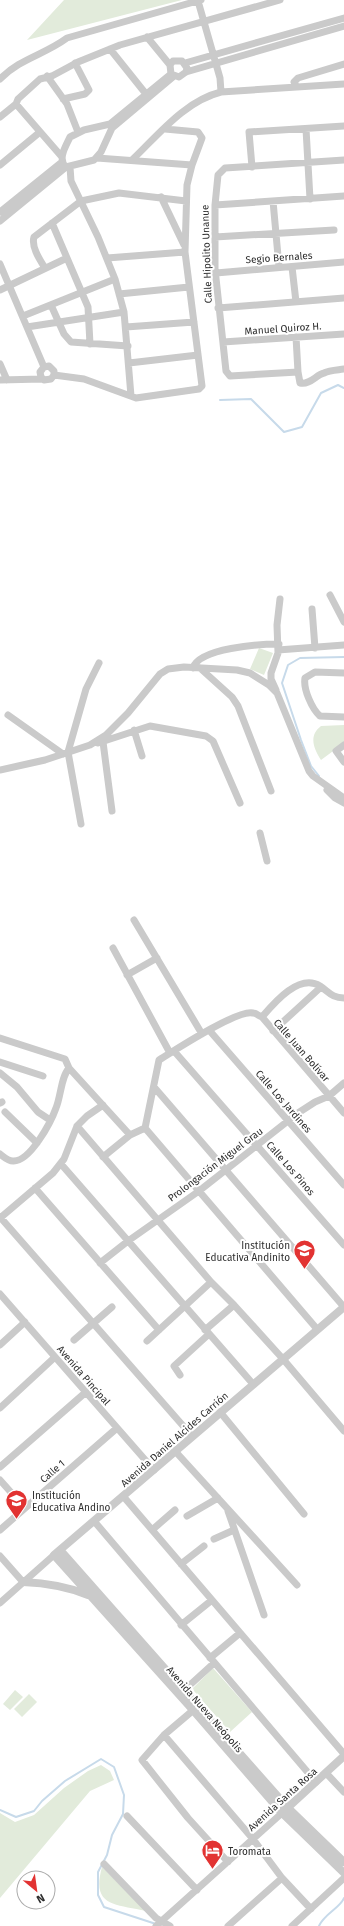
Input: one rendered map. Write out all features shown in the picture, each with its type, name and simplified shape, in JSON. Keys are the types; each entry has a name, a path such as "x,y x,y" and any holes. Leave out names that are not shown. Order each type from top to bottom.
{"street":[{"path":"0,79 11,68 26,59 53,48 67,38 199,0 221,92"},
{"path":"0,117 16,104 18,99 40,79 47,76 52,76 75,63 110,49 280,0"},
{"path":"170,65 177,60 185,63 213,56 344,18"},
{"path":"173,75 179,77 186,72 344,26"},
{"path":"147,38 170,65 173,75"},
{"path":"110,49 146,94"},
{"path":"63,99 85,94 89,90 75,63"},
{"path":"185,63 186,72"},
{"path":"296,86 294,82 298,78 344,64"},
{"path":"0,221 65,163 70,137 78,132 110,124 146,94 173,75"},
{"path":"0,212 65,163 89,163 97,158 112,128 173,75"},
{"path":"47,76 63,99 78,132"},
{"path":"133,159 165,128 201,99 221,92 344,84"},
{"path":"16,104 65,163 71,181 116,279 124,312 131,396"},
{"path":"344,126 249,132 252,167 344,160"},
{"path":"54,375 84,379 131,396 149,397 199,389 202,386 185,249 186,201 192,165 201,144 201,134 198,132 165,128"},
{"path":"306,129 310,199"},
{"path":"0,165 40,132"},
{"path":"97,158 133,159 192,165"},
{"name":"Calle Hipolito Unanue","path":"252,167 225,168 218,175 215,205 216,272 218,308 226,371 230,376 298,372"},
{"path":"44,268 36,251 33,240 34,237 81,201 119,193 186,201"},
{"path":"215,205 344,196"},
{"path":"161,197 185,249"},
{"path":"273,201 279,268"},
{"path":"52,223 82,292 90,317 90,344"},
{"path":"216,237 334,230"},
{"path":"107,258 185,249"},
{"path":"0,290 67,258"},
{"name":"Segio Bernales","path":"216,272 344,262"},
{"path":"0,264 44,367"},
{"path":"292,267 296,302"},
{"path":"23,316 116,279"},
{"path":"120,294 189,287"},
{"path":"218,308 344,298"},
{"path":"51,305 64,334 71,342 128,346"},
{"path":"27,327 124,312"},
{"path":"126,328 194,322"},
{"name":"Manuel Quiroz H.","path":"223,342 344,334"},
{"path":"296,337 299,380 303,384 323,373 344,370"},
{"path":"129,363 198,356"},
{"path":"0,364 3,380 49,380 54,375"},
{"path":"44,367 51,367 54,371 54,375"},
{"path":"42,379 40,372 44,367"},
{"path":"330,595 344,622"},
{"path":"280,599 278,647 271,673 271,679 309,771 313,776 344,798"},
{"path":"312,609 315,648"},
{"path":"271,791 238,706 232,697 196,668 194,662 199,658 225,650 256,644 278,647 315,648 344,645"},
{"path":"81,824 66,753 86,689 99,663"},
{"path":"90,745 106,735 128,713 160,674 176,667 237,670 250,673 269,685 277,693"},
{"path":"344,673 315,672 305,678 304,683 315,711 320,716 344,717"},
{"path":"8,715 66,753"},
{"path":"0,770 45,760 150,726 206,736 213,740 240,803"},
{"path":"134,730 142,756"},
{"path":"103,742 112,811"},
{"path":"344,745 336,751 344,762"},
{"path":"324,784 334,798 344,803"},
{"path":"260,833 267,862"},
{"name":"Calle Los Jardines","path":"134,920 157,958 206,1032 288,1121 344,1185"},
{"name":"Calle Los Pinos","path":"113,948 172,1052 258,1146 344,1245"},
{"path":"127,975 157,958"},
{"path":"145,1128 158,1063 172,1052 206,1032 244,1013 253,1012 262,1017 292,989 306,982 314,983 331,996 344,998"},
{"path":"273,1031 321,987"},
{"name":"Calle Juan Bolívar","path":"262,1017 344,1113"},
{"path":"0,1038 58,1055 65,1059 69,1068 130,1135"},
{"path":"0,1062 43,1076"},
{"path":"0,1154 10,1161 16,1161 23,1158 37,1143 56,1109 69,1068"},
{"path":"0,1073 17,1087 38,1112 50,1120"},
{"name":"Prolongación Miguel Grau","path":"100,1264 128,1240 199,1191 288,1121 315,1102 329,1096 344,1083"},
{"path":"154,1087 344,1307"},
{"path":"103,1105 87,1116 77,1126 61,1164 53,1173 0,1217 192,1436"},
{"path":"5,1112 37,1143"},
{"path":"77,1126 211,1282 283,1358 344,1431"},
{"path":"103,1157 130,1135 145,1128"},
{"path":"145,1128 317,1329"},
{"path":"61,1164 253,1384"},
{"path":"35,1188 158,1330"},
{"path":"147,1341 211,1282"},
{"name":"Avenida Pincipal","path":"0,1294 154,1470"},
{"path":"180,1375 174,1366 234,1305"},
{"path":"74,1340 112,1307"},
{"name":"Avenida Daniel Alcides Carrión","path":"0,1603 57,1552 344,1307"},
{"path":"0,1345 25,1322"},
{"path":"0,1408 55,1357"},
{"path":"0,1467 86,1392"},
{"path":"220,1412 304,1514"},
{"name":"Calle 1","path":"0,1530 117,1428"},
{"path":"175,1451 297,1586"},
{"path":"0,1480 25,1508"},
{"path":"123,1496 344,1755"},
{"path":"187,1516 218,1498"},
{"path":"226,1507 264,1615"},
{"path":"152,1530 175,1510"},
{"path":"94,1521 316,1782"},
{"path":"214,1539 234,1530"},
{"path":"181,1564 204,1546"},
{"name":"Avenida Nueva Neópolis","path":"57,1552 90,1596 175,1684"},
{"name":"Avenida Nueva Neópolis","path":"57,1552 285,1810 344,1873"},
{"path":"0,1556 23,1582 50,1583 70,1587 90,1596"},
{"path":"181,1625 212,1600"},
{"path":"182,1692 240,1633"},
{"path":"196,1708 164,1735 142,1760 188,1818 228,1862"},
{"path":"164,1735 253,1839 282,1878 311,1909"},
{"name":"Avenida Santa Rosa","path":"159,1924 344,1755"},
{"path":"326,1773 344,1792"},
{"name":"Avenida Nueva Neópolis","path":"285,1810 344,1862"},
{"path":"127,1816 197,1890"},
{"path":"104,1864 159,1924 170,1926"},
{"path":"228,1926 282,1878"},
{"path":"292,1926 344,1878"}],"green space":[{"path":"64,0 182,0 27,40"},
{"path":"259,648 273,653 264,675 250,669"},
{"path":"344,725 344,743 321,760 314,747 313,738 317,730 321,726"},
{"path":"213,1668 252,1712 230,1732 193,1688"},
{"path":"15,1690 23,1697 10,1710 3,1704"},
{"path":"29,1694 37,1702 22,1717 14,1709"},
{"path":"101,1765 110,1771 114,1780 90,1791 24,1870 16,1870 16,1879 0,1898 0,1813 15,1822 34,1815 64,1788 88,1771"},
{"path":"102,1867 146,1911 116,1905 103,1897 100,1890 99,1880"}],"waterway":[{"path":"220,400 251,399 284,432 302,427 321,393 338,385 344,388"},
{"path":"319,776 311,766 282,683 288,665 300,658 344,657"},
{"path":"0,1810 16,1817 34,1811 42,1801 65,1781 101,1759 114,1767 124,1795 123,1814 112,1835 107,1855 98,1872 98,1895 104,1907 156,1924"},
{"path":"319,1926 324,1918 339,1905 344,1898"}],"place":[{"name":"Institución Educativa Andinito","path":"305,1270"},
{"name":"Institución Educativa Andino","path":"17,1520"},
{"name":"Toromata","path":"212,1870"}]}
